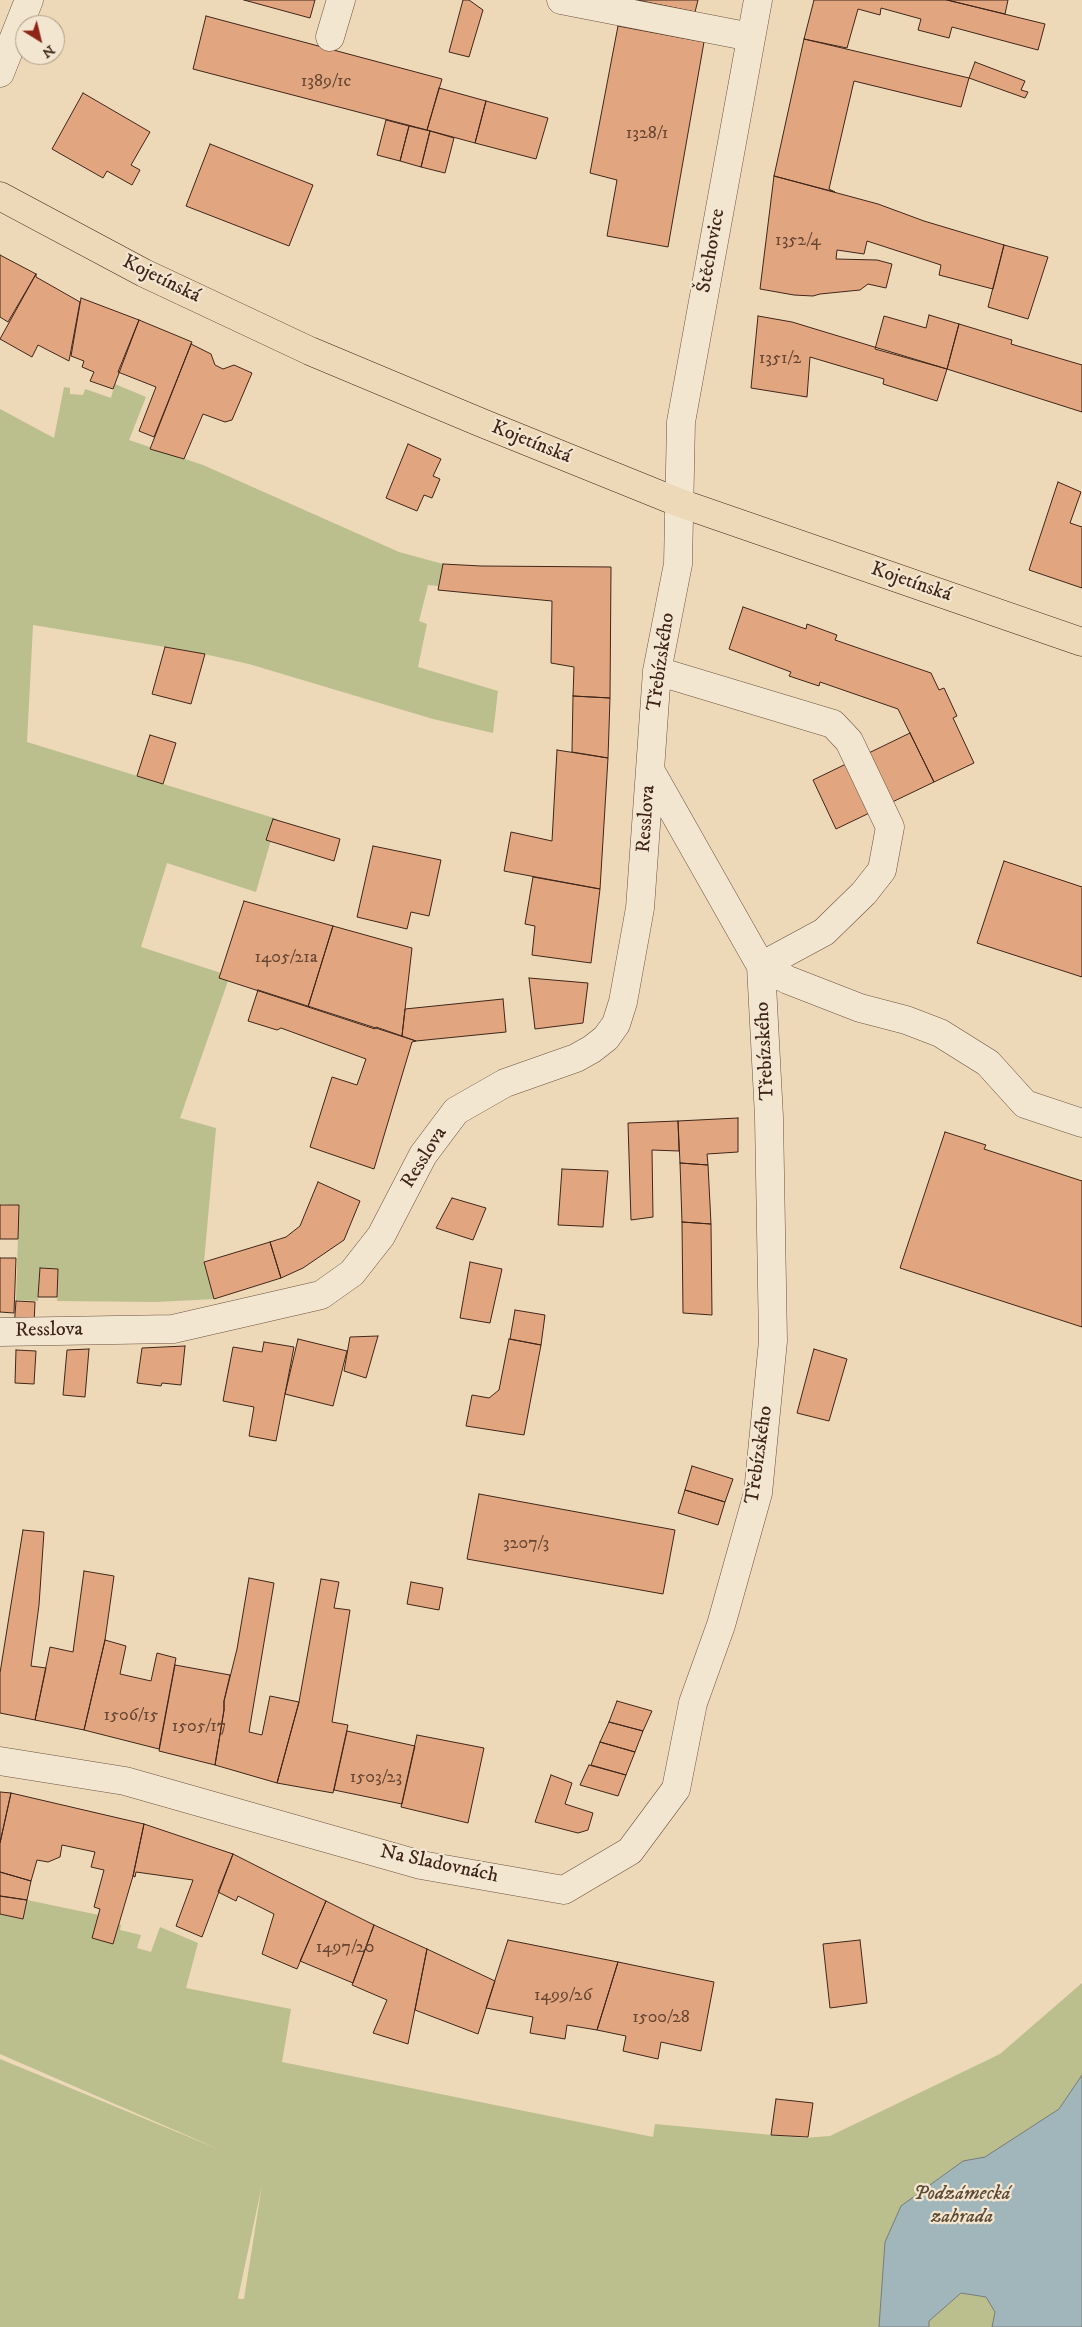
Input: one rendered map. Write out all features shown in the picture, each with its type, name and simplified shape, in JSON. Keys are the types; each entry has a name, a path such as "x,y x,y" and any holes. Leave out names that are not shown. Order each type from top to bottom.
{"main road":[{"name":"Kojetínská","path":"0,196 144,273 310,351 680,503 1082,642"}],"street":[{"path":"0,73 29,0"},
{"path":"330,37 341,0"},
{"path":"561,0 751,37"},
{"name":"Štěchovice","path":"680,503 681,422 758,0"},
{"name":"Třebízského","path":"680,503 678,564 657,670 650,770 761,966 769,1117 774,1342 758,1493 721,1625"},
{"path":"657,670 833,724 849,741 890,827 882,870 864,893 824,932 761,966"},
{"name":"Resslova","path":"0,1332 173,1329 321,1295 352,1273 381,1236 423,1155 456,1111 506,1083 584,1054 606,1038 616,1024 623,1002 640,908 650,770"},
{"path":"761,966 788,980 860,1008 906,1020 940,1033 988,1063 1025,1104 1082,1123"},
{"name":"Na Sladovnách","path":"0,1761 125,1781 421,1865 564,1890 630,1852 676,1789 693,1703 721,1625"}],"green space":[{"path":"115,384 146,397 129,440 203,465 399,552 443,564 439,586 428,585 419,621 427,624 418,667 498,691 493,733 433,719 249,664 195,652 33,625 27,742 277,819 256,892 167,863 141,947 221,973 228,981 180,1118 216,1128 204,1262 214,1299 156,1302 57,1301 58,1269 40,1268 38,1301 16,1300 19,1205 0,1204 0,409 54,438 64,387 70,388 70,394 83,395 85,389 111,398"},
{"name":"Podzámecká zahrada","path":"27,1900 99,1915 92,1938 113,1944 119,1924 121,1925 120,1930 141,1935 137,1948 151,1952 160,1927 198,1943 186,1988 291,2009 282,2062 653,2137 655,2124 804,2138 830,2136 1000,2054 1082,1983 1082,2327 0,2327 0,2059 223,2151 0,2054 0,1914 23,1919","holes":["262,2185 244,2299 238,2298"]}],"water":[{"path":"1082,2075 1082,2327 992,2327 995,2312 986,2297 961,2293 929,2321 929,2327 879,2327 885,2242 901,2206 963,2161 985,2157 1059,2109"}],"building":[{"path":"244,0 315,0 310,18"},
{"path":"463,0 469,0 483,10 469,57 449,52"},
{"path":"637,0 698,0 695,12"},
{"path":"814,0 947,0 1045,24 1038,50 952,27 949,38 918,30 921,19 881,8 880,15 858,9 847,48 804,39"},
{"path":"947,0 1008,0 1005,14"},
{"path":"206,16 442,79 427,130 193,69"},
{"path":"618,26 704,42 668,247 607,236 617,180 590,173"},
{"path":"804,39 969,78 961,107 854,81 829,189 835,192 774,176"},
{"path":"975,62 1025,81 1021,90 1028,92 1025,98 969,78"},
{"path":"439,88 486,101 475,143 427,130"},
{"path":"83,93 150,132 131,165 140,170 132,185 107,171 103,178 52,149"},
{"path":"486,101 548,118 536,159 475,143"},
{"path":"386,120 409,126 400,161 377,155"},
{"path":"409,126 430,131 421,167 400,161"},
{"path":"430,131 454,138 445,173 421,167"},
{"path":"210,144 313,185 289,246 186,206"},
{"path":"774,176 878,204 924,221 1004,245 993,289 939,275 941,265 867,241 864,254 837,250 836,259 877,260 892,264 886,288 868,284 860,290 813,296 760,289"},
{"path":"1004,245 1048,257 1028,319 988,307"},
{"path":"0,255 36,274 8,322 0,317"},
{"path":"36,274 36,277 80,302 69,361 38,345 32,357 0,339"},
{"path":"81,298 139,320 113,389 90,381 94,372 82,367 84,361 71,356"},
{"path":"929,315 959,324 947,369 875,349 884,316 926,328"},
{"path":"758,316 792,322 947,369 937,401 883,384 884,379 810,357 807,397 751,388"},
{"path":"139,320 192,342 154,437 139,431 156,387 118,372"},
{"path":"959,324 1012,340 1011,344 1082,365 1082,412 947,369"},
{"path":"191,344 211,354 215,365 223,369 234,365 252,373 232,420 225,422 203,414 184,459 150,449"},
{"path":"408,444 441,459 433,476 440,479 432,498 424,495 417,511 386,498"},
{"path":"1058,482 1081,492 1070,523 1082,527 1082,588 1029,570"},
{"path":"443,564 611,567 610,698 573,696 574,667 551,663 552,601 438,590"},
{"path":"743,607 806,629 807,624 837,635 835,640 931,673 939,690 944,688 957,716 953,718 974,763 934,782 898,709 820,682 819,686 789,676 791,672 729,649"},
{"path":"165,647 205,654 191,704 152,694"},
{"path":"573,696 610,698 608,758 572,752"},
{"path":"910,733 934,782 836,829 813,780"},
{"path":"150,735 176,743 163,784 137,776"},
{"path":"557,750 608,758 600,889 504,871 511,832 552,841"},
{"path":"273,819 340,839 334,861 266,840"},
{"path":"373,846 441,860 429,916 411,912 407,929 357,917"},
{"path":"1004,861 1082,887 1082,977 977,943"},
{"path":"533,877 600,889 591,963 532,955 535,926 525,924"},
{"path":"244,901 333,926 308,1007 219,978"},
{"path":"333,926 412,948 402,1036 308,1007"},
{"path":"529,978 588,983 583,1023 535,1029"},
{"path":"258,990 416,1041 412,1042 374,1169 310,1147 332,1077 357,1085 366,1059 281,1028 277,1030 248,1021"},
{"path":"503,999 506,1032 416,1041 402,1036 405,1009"},
{"path":"738,1118 738,1152 707,1154 708,1165 680,1163 678,1121"},
{"path":"678,1121 679,1151 652,1150 653,1217 631,1220 628,1123"},
{"path":"945,1132 986,1145 984,1149 1082,1181 1082,1327 900,1268"},
{"path":"680,1163 708,1165 711,1224 682,1222"},
{"path":"562,1169 608,1171 603,1227 558,1225"},
{"path":"318,1182 360,1201 344,1240 303,1268 281,1278 270,1242 286,1237 300,1226"},
{"path":"452,1198 486,1208 473,1240 436,1228"},
{"path":"0,1205 19,1205 18,1239 0,1239"},
{"path":"682,1222 711,1224 712,1315 683,1313"},
{"path":"270,1242 281,1278 214,1299 204,1262"},
{"path":"0,1258 16,1258 14,1313 0,1312"},
{"path":"470,1262 502,1269 490,1323 460,1318"},
{"path":"40,1268 58,1269 57,1297 38,1297"},
{"path":"16,1301 35,1302 34,1324 14,1328"},
{"path":"515,1310 545,1315 541,1345 510,1339"},
{"path":"378,1336 366,1378 344,1371 350,1337"},
{"path":"298,1339 347,1351 333,1406 285,1394"},
{"path":"509,1339 541,1345 524,1435 466,1426 472,1395 489,1398 499,1390"},
{"path":"264,1342 294,1347 276,1441 249,1436 254,1407 223,1401 233,1347 262,1352"},
{"path":"185,1346 181,1385 162,1383 161,1386 137,1383 142,1348"},
{"path":"89,1349 85,1397 63,1395 67,1350"},
{"path":"814,1349 847,1359 829,1421 797,1413"},
{"path":"16,1350 36,1351 34,1384 15,1383"},
{"path":"692,1466 733,1479 725,1502 685,1490"},
{"path":"685,1490 725,1502 718,1525 678,1513"},
{"path":"479,1494 675,1530 663,1594 467,1559"},
{"path":"23,1530 44,1532 39,1605 31,1666 46,1668 35,1720 0,1713 0,1673"},
{"path":"84,1571 114,1576 105,1640 84,1730 35,1720 50,1647 73,1652"},
{"path":"249,1578 274,1583 249,1732 262,1735 270,1696 299,1702 277,1783 215,1765 224,1701 237,1649"},
{"path":"321,1579 339,1582 334,1608 350,1610 332,1722 348,1725 333,1793 277,1783 299,1702"},
{"path":"411,1582 443,1588 439,1610 407,1604"},
{"path":"105,1640 126,1646 120,1674 151,1681 157,1653 176,1658 159,1749 84,1730"},
{"path":"175,1665 230,1675 224,1701 215,1765 159,1751"},
{"path":"617,1701 652,1711 643,1731 609,1722"},
{"path":"609,1722 643,1731 635,1752 600,1742"},
{"path":"347,1731 415,1746 402,1804 334,1790"},
{"path":"417,1735 484,1748 468,1823 401,1807"},
{"path":"600,1742 635,1752 626,1775 591,1765"},
{"path":"589,1765 626,1775 618,1796 580,1785"},
{"path":"551,1775 572,1783 565,1804 593,1813 588,1830 578,1833 535,1822"},
{"path":"0,1792 11,1793 0,1843"},
{"path":"11,1793 144,1824 133,1876 113,1944 92,1938 100,1909 94,1907 104,1870 91,1867 95,1852 62,1845 60,1857 48,1862 37,1860 31,1881 0,1872 0,1843"},
{"path":"144,1824 233,1854 202,1937 176,1926 193,1880 136,1872 135,1877 133,1876"},
{"path":"233,1854 326,1901 297,1969 262,1954 274,1914 238,1896 236,1901 218,1892"},
{"path":"0,1872 31,1881 27,1900 0,1896"},
{"path":"0,1896 27,1900 23,1919 0,1914"},
{"path":"326,1901 374,1925 353,1983 300,1961"},
{"path":"374,1925 427,1949 408,2044 373,2033 387,2000 352,1985"},
{"path":"508,1940 618,1962 597,2030 567,2025 565,2039 530,2033 533,2017 486,2008"},
{"path":"860,1940 867,2003 830,2008 823,1944"},
{"path":"427,1949 495,1981 478,2034 415,2010"},
{"path":"618,1962 714,1982 701,2051 661,2042 658,2059 623,2051 626,2036 597,2030"},
{"path":"776,2099 813,2103 808,2137 771,2135"}]}
